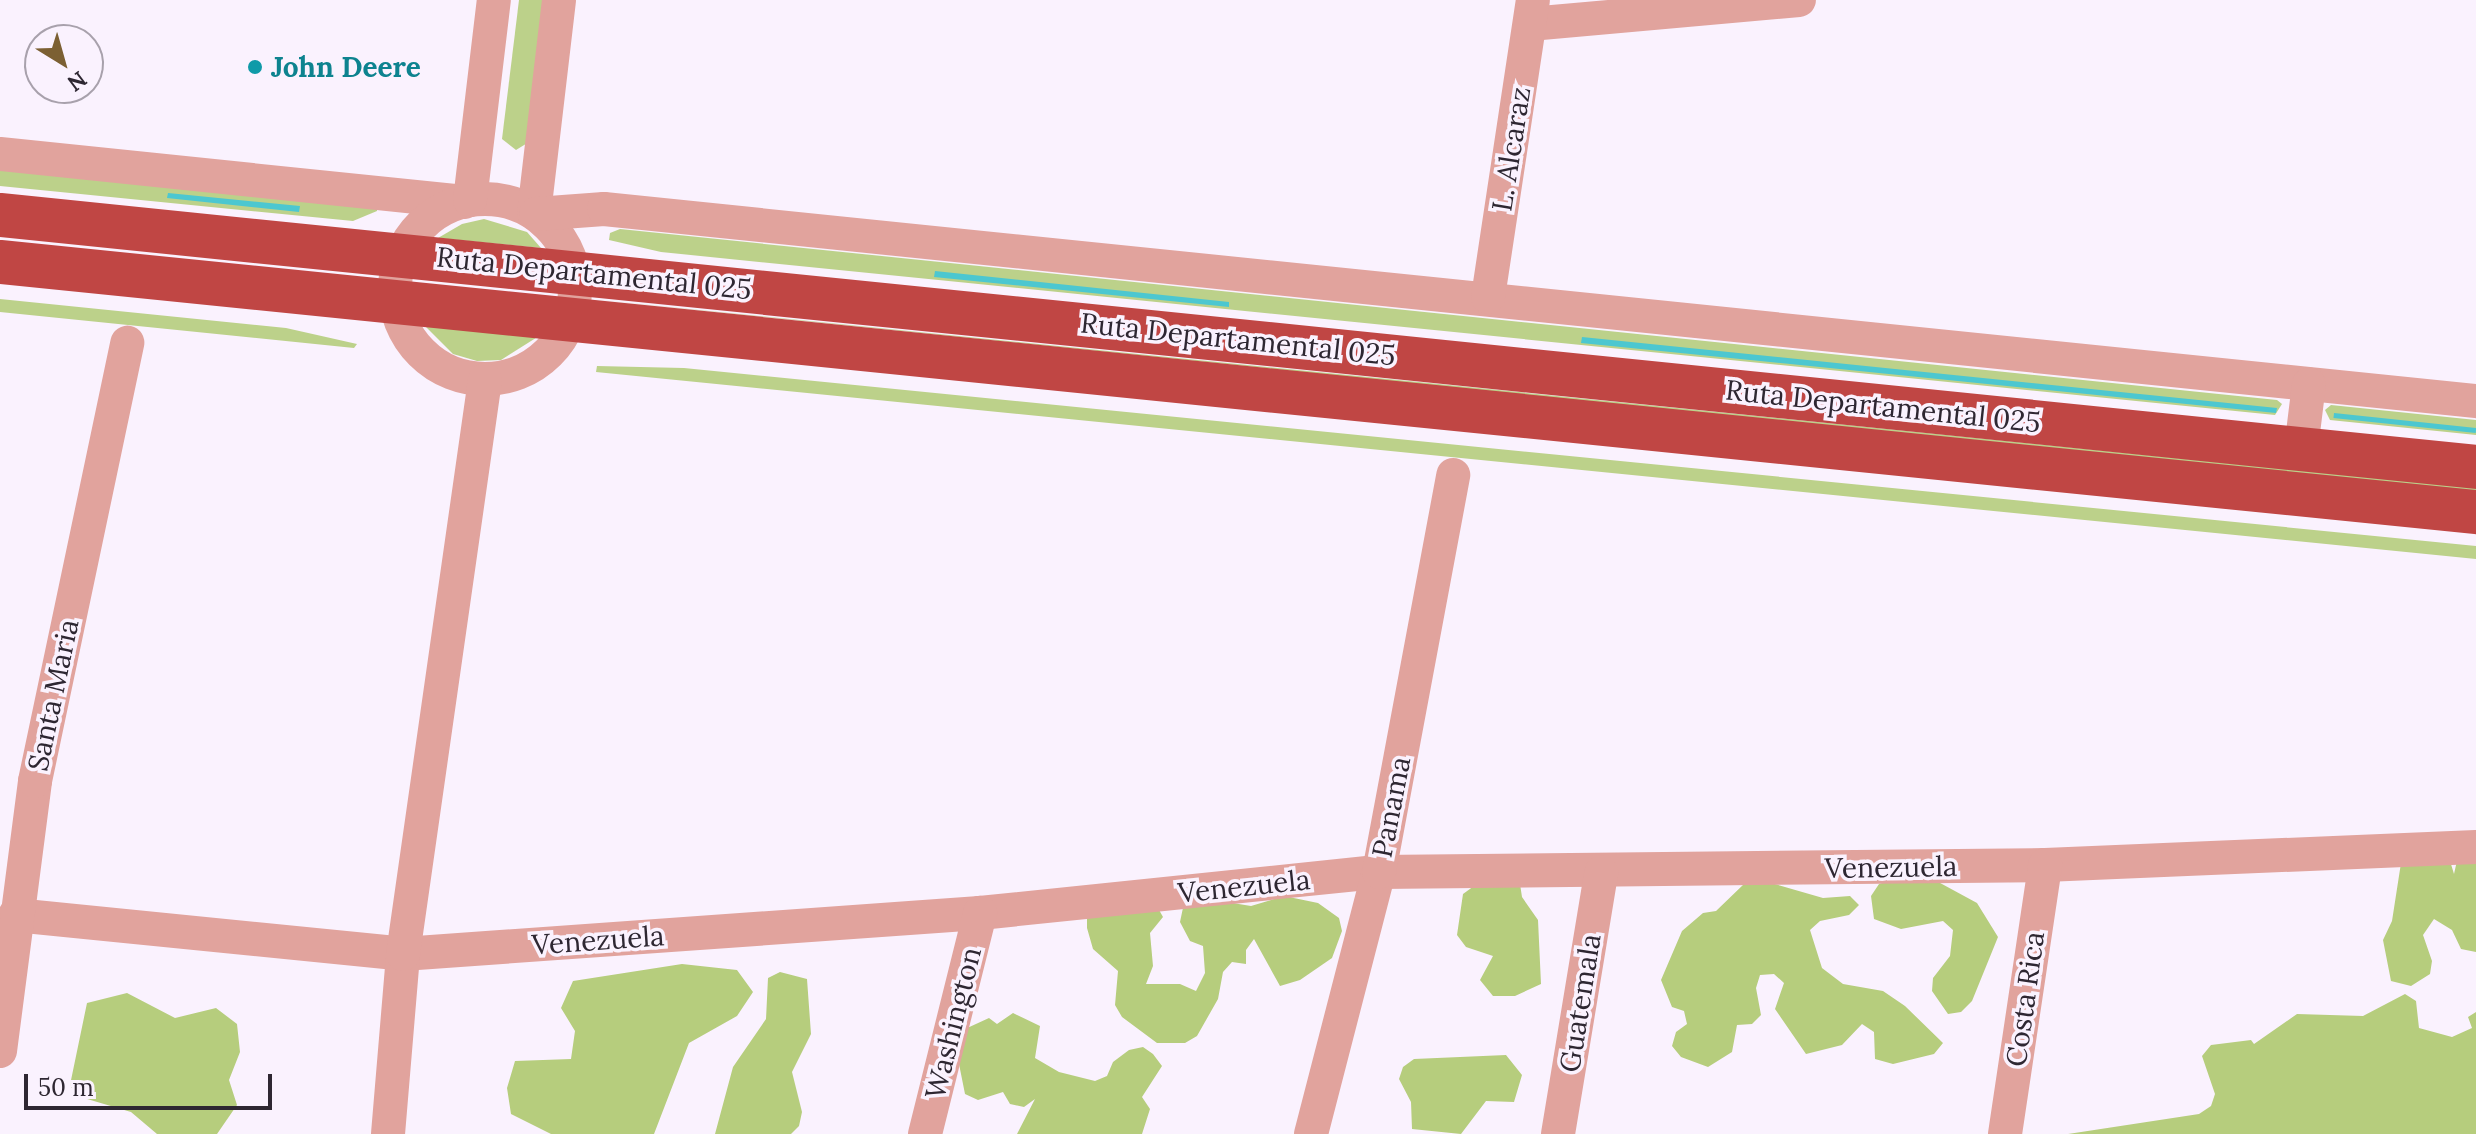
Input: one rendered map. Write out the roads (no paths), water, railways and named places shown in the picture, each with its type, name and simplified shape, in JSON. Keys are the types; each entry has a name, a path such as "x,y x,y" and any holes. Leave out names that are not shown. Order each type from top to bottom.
{"highway":[{"name":"Ruta Departamental 025","path":"0,215 573,270 2476,467"},
{"name":"Ruta Departamental 025","path":"0,262 2476,512"}],"street":[{"path":"467,201 494,0"},
{"path":"535,214 559,0"},
{"path":"1532,12 1799,0"},
{"name":"L. Alcaraz","path":"1488,297 1532,12"},
{"path":"0,154 467,201 493,199 535,214 554,230 573,270 570,319 539,361 516,374 485,380 451,374 430,362 401,325 394,301 401,254 419,226 442,209 467,201"},
{"path":"535,214 604,209 1488,297 2476,401"},
{"name":"Santa Maria","path":"0,1051 15,915 35,781 127,343"},
{"path":"388,1134 403,954 485,380"},
{"path":"2301,449 2309,384"},
{"name":"Panama","path":"1311,1134 1379,872 1453,475"},
{"name":"Venezuela","path":"15,915 403,954 980,913 1379,872 1601,873 2045,865 2476,847"},
{"name":"Costa Rica","path":"2005,1134 2045,865"},
{"name":"Guatemala","path":"1558,1134 1601,873"},
{"name":"Washington","path":"925,1134 980,913"}],"water":[{"path":"168,193 300,206 299,212 167,198"},
{"path":"935,271 1229,302 1229,307 934,277"},
{"path":"1582,337 2277,408 2276,413 1581,343"},
{"path":"2334,413 2476,428 2476,433 2333,418"}],"place":[{"name":"John Deere","path":"255,67"}]}
